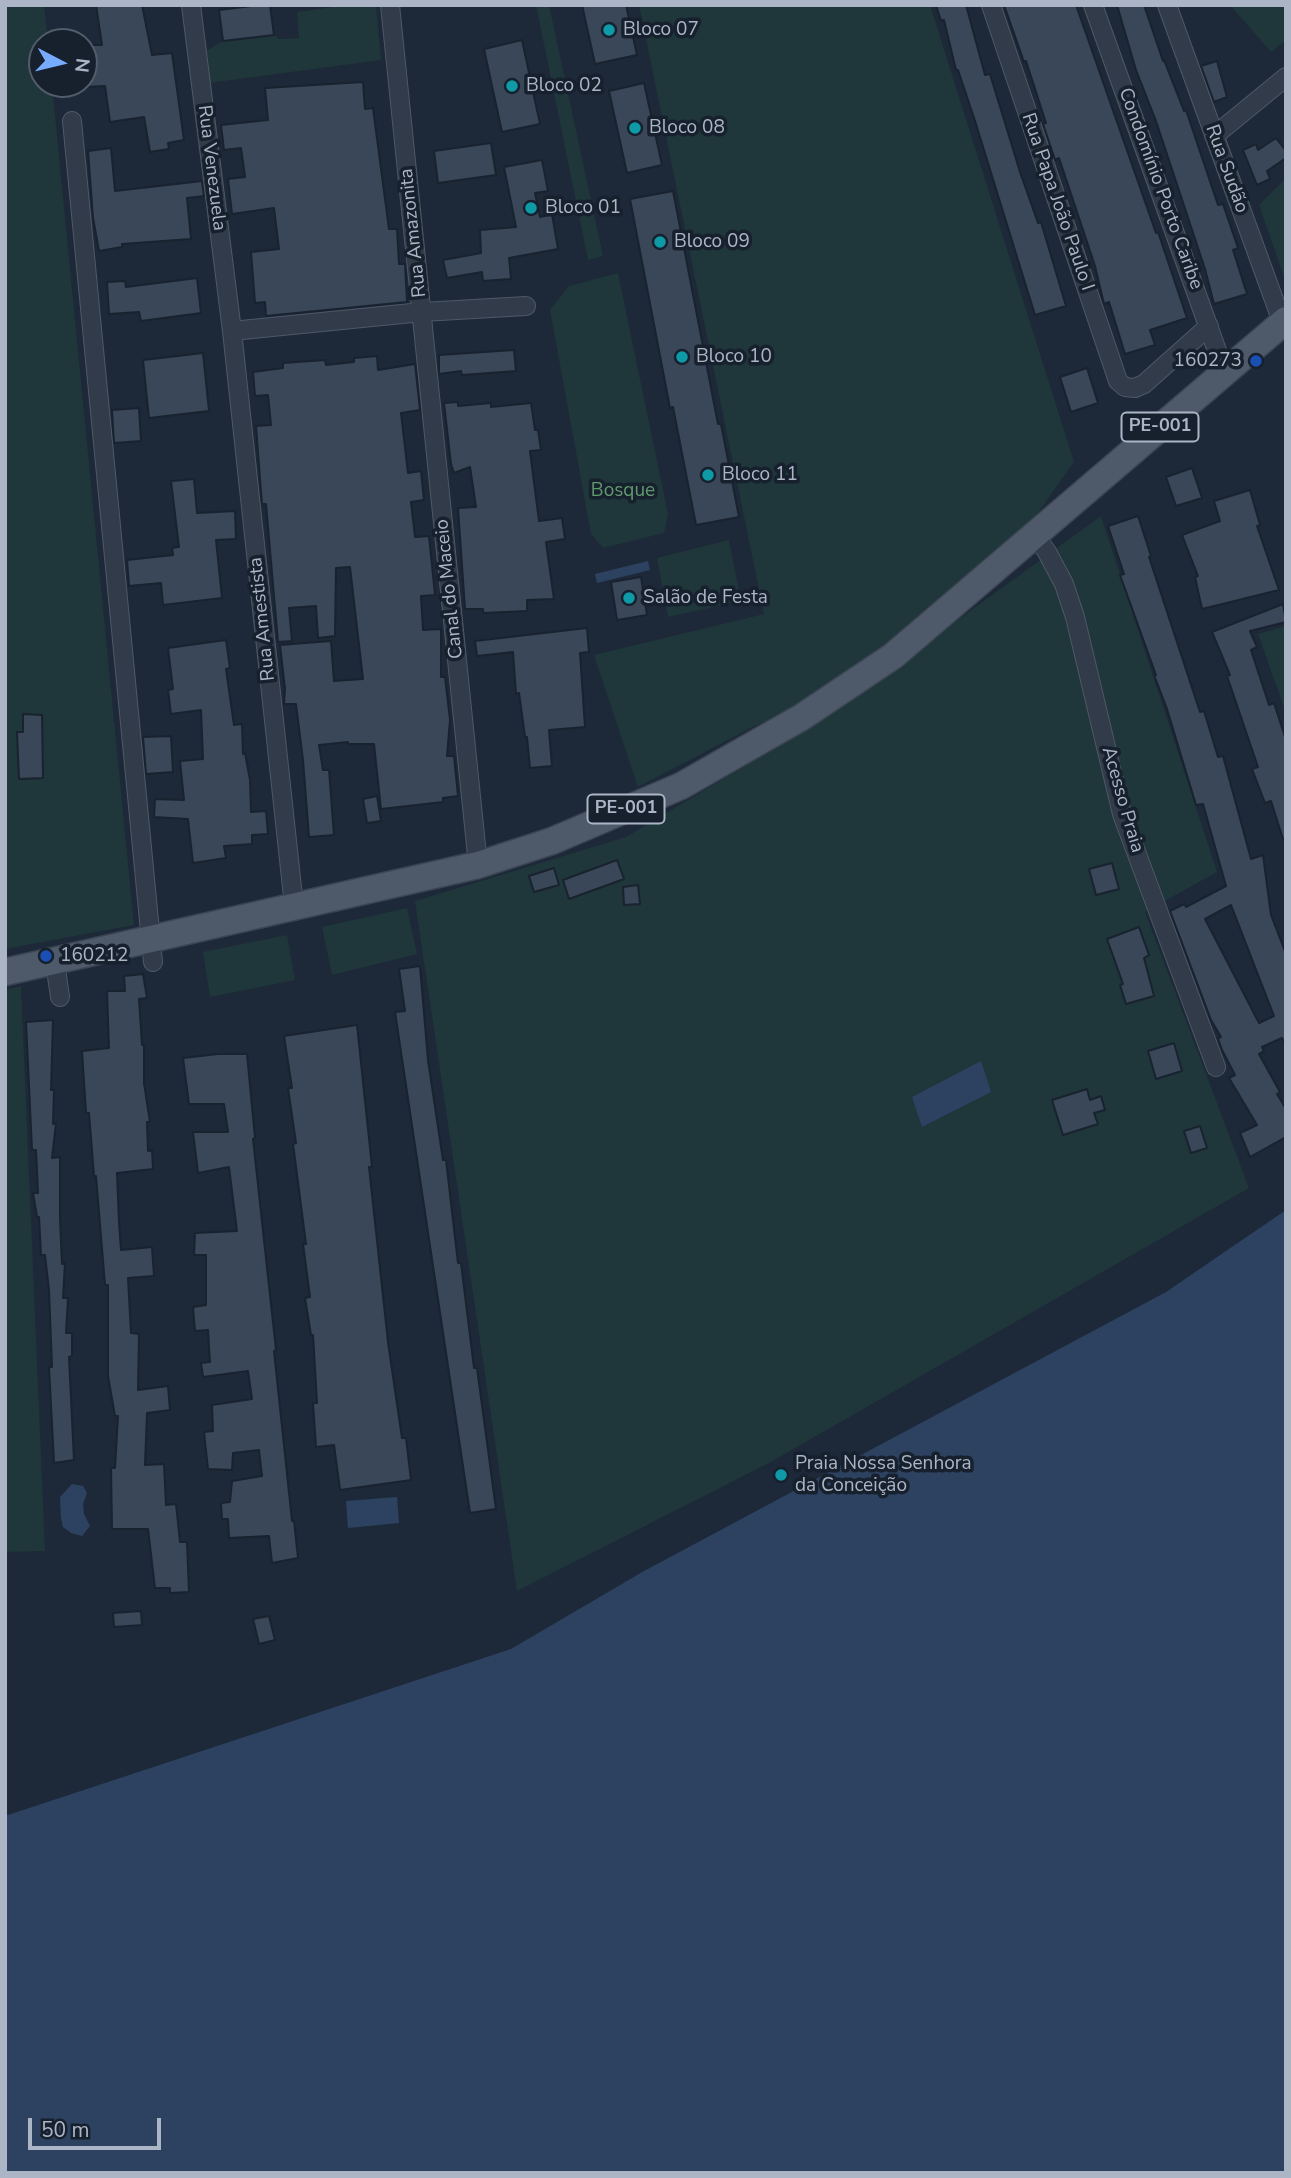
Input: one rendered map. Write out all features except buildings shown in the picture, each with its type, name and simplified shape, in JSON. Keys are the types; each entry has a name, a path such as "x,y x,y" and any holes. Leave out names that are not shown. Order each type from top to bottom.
{"main road":[{"name":"PE-001","path":"5,972 55,962 151,952 294,906 478,865 552,841 681,786 802,717 893,656 1284,325"}],"street":[{"name":"Rua Venezuela","path":"191,5 232,331"},
{"name":"Rua Amazonita","path":"232,331 422,312 390,5"},
{"name":"Rua Papa João Paulo I","path":"991,5 1118,382 1125,387 1135,388 1144,384 1209,326"},
{"name":"Condomínio Porto Caribe","path":"1093,5 1225,373"},
{"name":"Rua Sudão","path":"1167,5 1284,325"},
{"path":"1214,136 1286,77"},
{"path":"72,121 151,952"},
{"path":"422,312 526,306"},
{"name":"Canal do Maceio","path":"422,312 478,865"},
{"name":"Rua Amestista","path":"232,331 294,906"},
{"name":"Acesso Praia","path":"1034,534 1064,584 1076,617 1122,814 1216,1066"},
{"path":"55,962 60,998"}],"green space":[{"path":"5,5 44,5 46,28 28,28 28,98 53,98 134,925 5,949"},
{"path":"348,5 376,5 381,60 209,83 206,51 223,41 274,35 279,39 299,38 297,12"},
{"path":"536,5 549,5 603,256 588,260"},
{"path":"639,5 930,5 1074,462 1035,517 867,674 751,728 638,787 594,655 764,614"},
{"path":"1230,5 1286,5 1286,40 1271,52"},
{"path":"1286,178 1286,275 1284,277 1259,205"},
{"name":"Bosque","path":"618,273 668,514 664,533 603,548 591,534 550,310 569,286"},
{"path":"1101,516 1217,872 1145,912 1249,1188 769,1463 517,1591 415,901 626,837 813,725"},
{"path":"729,540 741,601 668,617 657,558"},
{"path":"1286,626 1286,713 1258,634"},
{"path":"407,908 417,954 332,975 322,927"},
{"path":"287,935 295,980 210,997 203,952"},
{"path":"21,986 45,1551 5,1552 5,990"}],"water":[{"path":"648,561 650,570 597,583 595,574"},
{"path":"981,1061 991,1092 922,1127 912,1097"},
{"path":"1286,1210 1286,2173 5,2173 5,1816 511,1649 644,1571 1166,1292"},
{"path":"72,1484 83,1486 87,1493 83,1504 90,1526 82,1536 63,1527 61,1518 60,1497"},
{"path":"397,1497 399,1523 348,1528 346,1501"}],"place":[{"name":"Bloco 07","path":"609,30"},
{"name":"Bloco 02","path":"512,86"},
{"name":"Bloco 08","path":"635,128"},
{"name":"Bloco 01","path":"531,208"},
{"name":"Bloco 09","path":"660,242"},
{"name":"Bloco 10","path":"682,357"},
{"name":"160273","path":"1256,361"},
{"name":"Bloco 11","path":"708,475"},
{"name":"Salão de Festa","path":"629,598"},
{"name":"160212","path":"46,956"},
{"name":"Praia Nossa Senhora da Conceição","path":"781,1475"}]}
